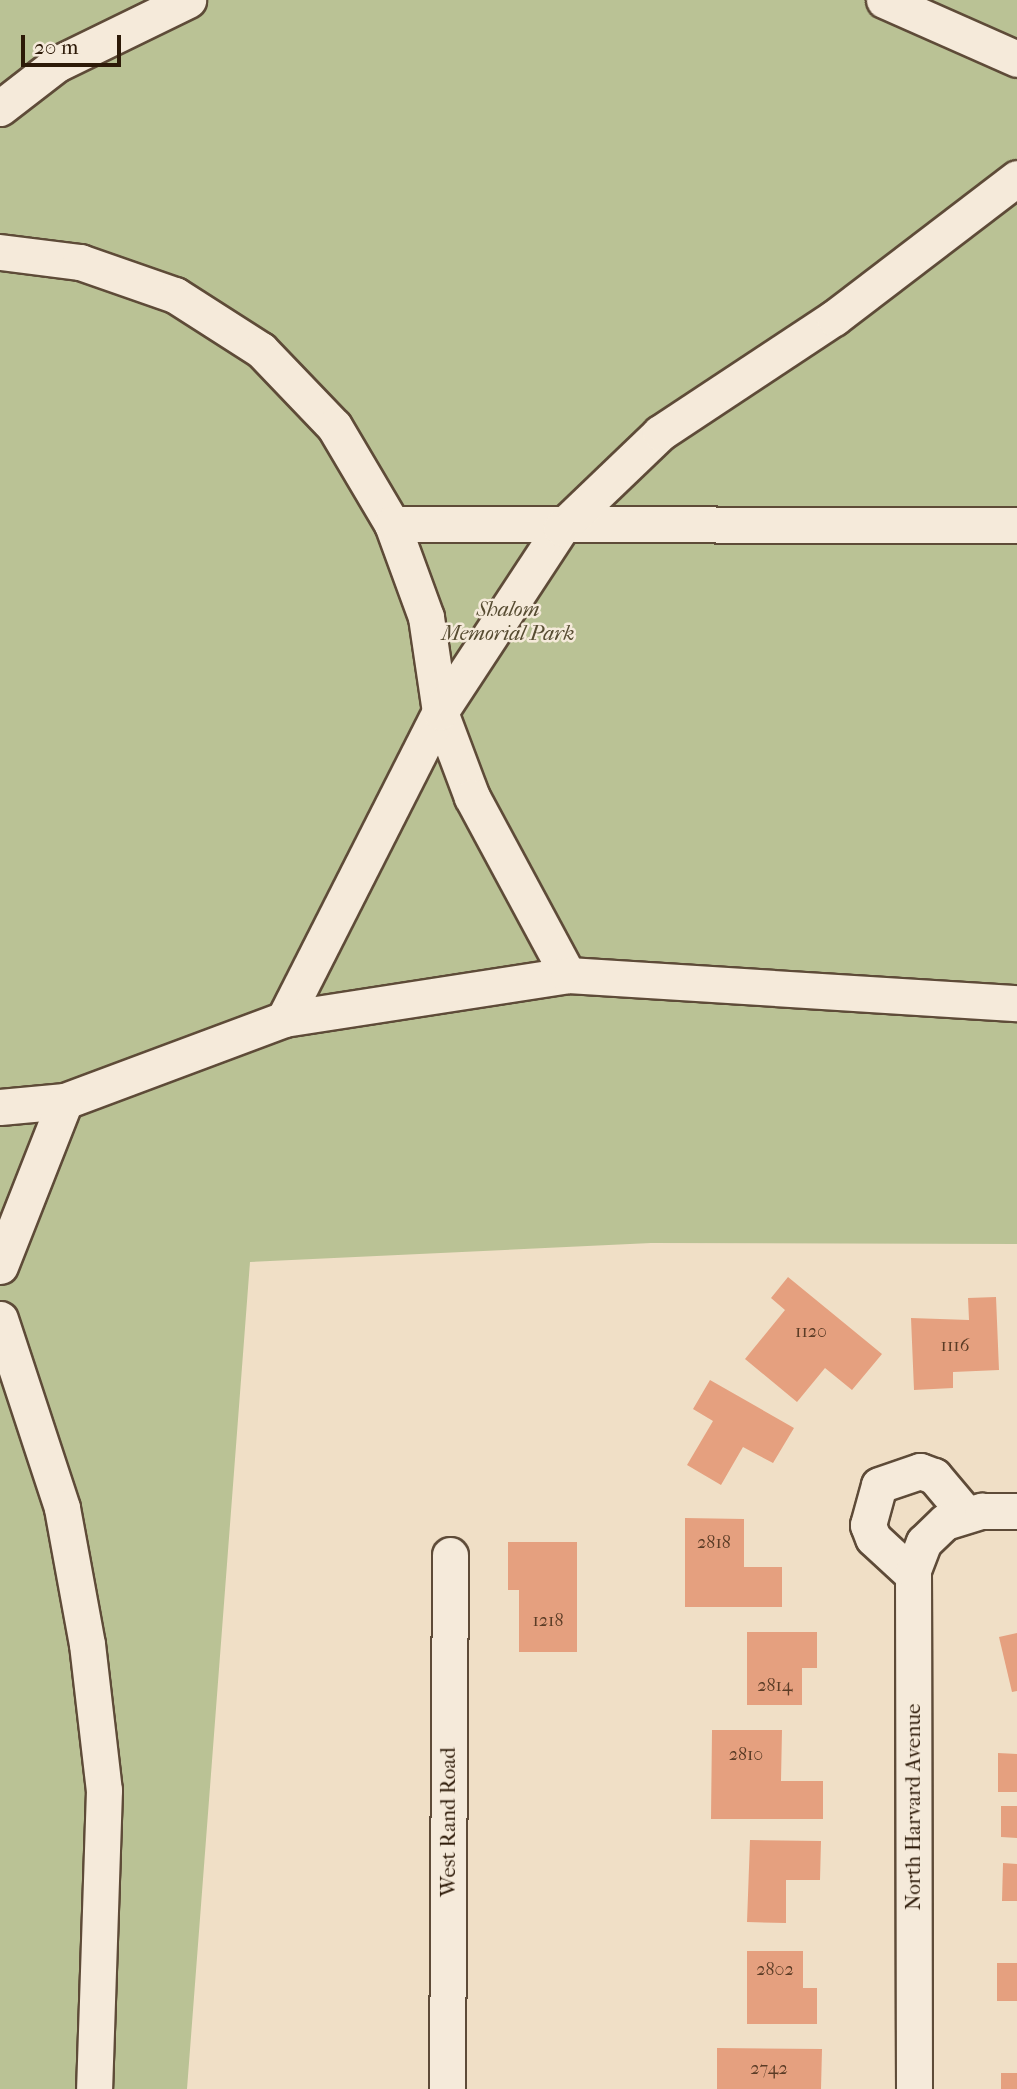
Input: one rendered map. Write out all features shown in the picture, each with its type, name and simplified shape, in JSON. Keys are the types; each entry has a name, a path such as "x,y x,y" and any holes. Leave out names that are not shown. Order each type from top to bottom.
{"street":[{"path":"0,108 57,64 187,0"},
{"path":"884,0 1017,59"},
{"path":"284,1018 440,712 561,527 660,433 834,318 1017,178"},
{"path":"0,252 80,262 175,295 261,350 334,426 392,524 426,617 440,712 478,809 568,975"},
{"path":"392,524 561,527 1017,525"},
{"path":"0,1107 65,1101 284,1018 568,975 1017,1003"},
{"path":"0,1266 65,1101"},
{"path":"0,1319 62,1508 87,1644 104,1790 94,2089"},
{"path":"913,1575 868,1525 879,1485 904,1471 920,1471 934,1476 967,1514 1017,1511"},
{"name":"North Harvard Avenue","path":"914,2089 913,1575 918,1553 934,1532 967,1514"},
{"name":"West Rand Road","path":"447,2089 450,1555"}],"green space":[{"name":"Shalom Memorial Park","path":"0,0 1017,0 1017,1244 651,1243 250,1262 187,2089 0,2089"}],"building":[{"path":"788,1277 882,1354 852,1390 825,1368 797,1402 745,1359 785,1310 771,1298"},
{"path":"996,1297 999,1370 953,1372 953,1388 914,1390 911,1318 969,1320 968,1298"},
{"path":"710,1380 794,1428 773,1463 743,1447 721,1485 687,1465 713,1421 693,1409"},
{"path":"685,1518 744,1519 744,1567 782,1567 782,1607 685,1607"},
{"path":"508,1542 577,1542 577,1652 519,1652 519,1590 508,1590"},
{"path":"747,1632 817,1632 817,1668 802,1668 802,1705 747,1705"},
{"path":"1017,1633 1017,1691 1012,1692 999,1637"},
{"path":"712,1730 782,1730 781,1781 823,1781 823,1819 711,1819"},
{"path":"998,1753 1017,1754 1017,1792 998,1792"},
{"path":"1001,1806 1017,1806 1017,1838 1001,1837"},
{"path":"750,1840 821,1841 820,1880 786,1880 786,1923 747,1922"},
{"path":"1003,1863 1017,1864 1017,1901 1002,1901"},
{"path":"747,1951 803,1951 803,1988 817,1988 817,2024 747,2024"},
{"path":"997,1963 1017,1963 1017,2001 997,2001"},
{"path":"717,2048 822,2049 821,2089 717,2089"},
{"path":"1001,2073 1017,2073 1017,2089 1001,2089"}]}
